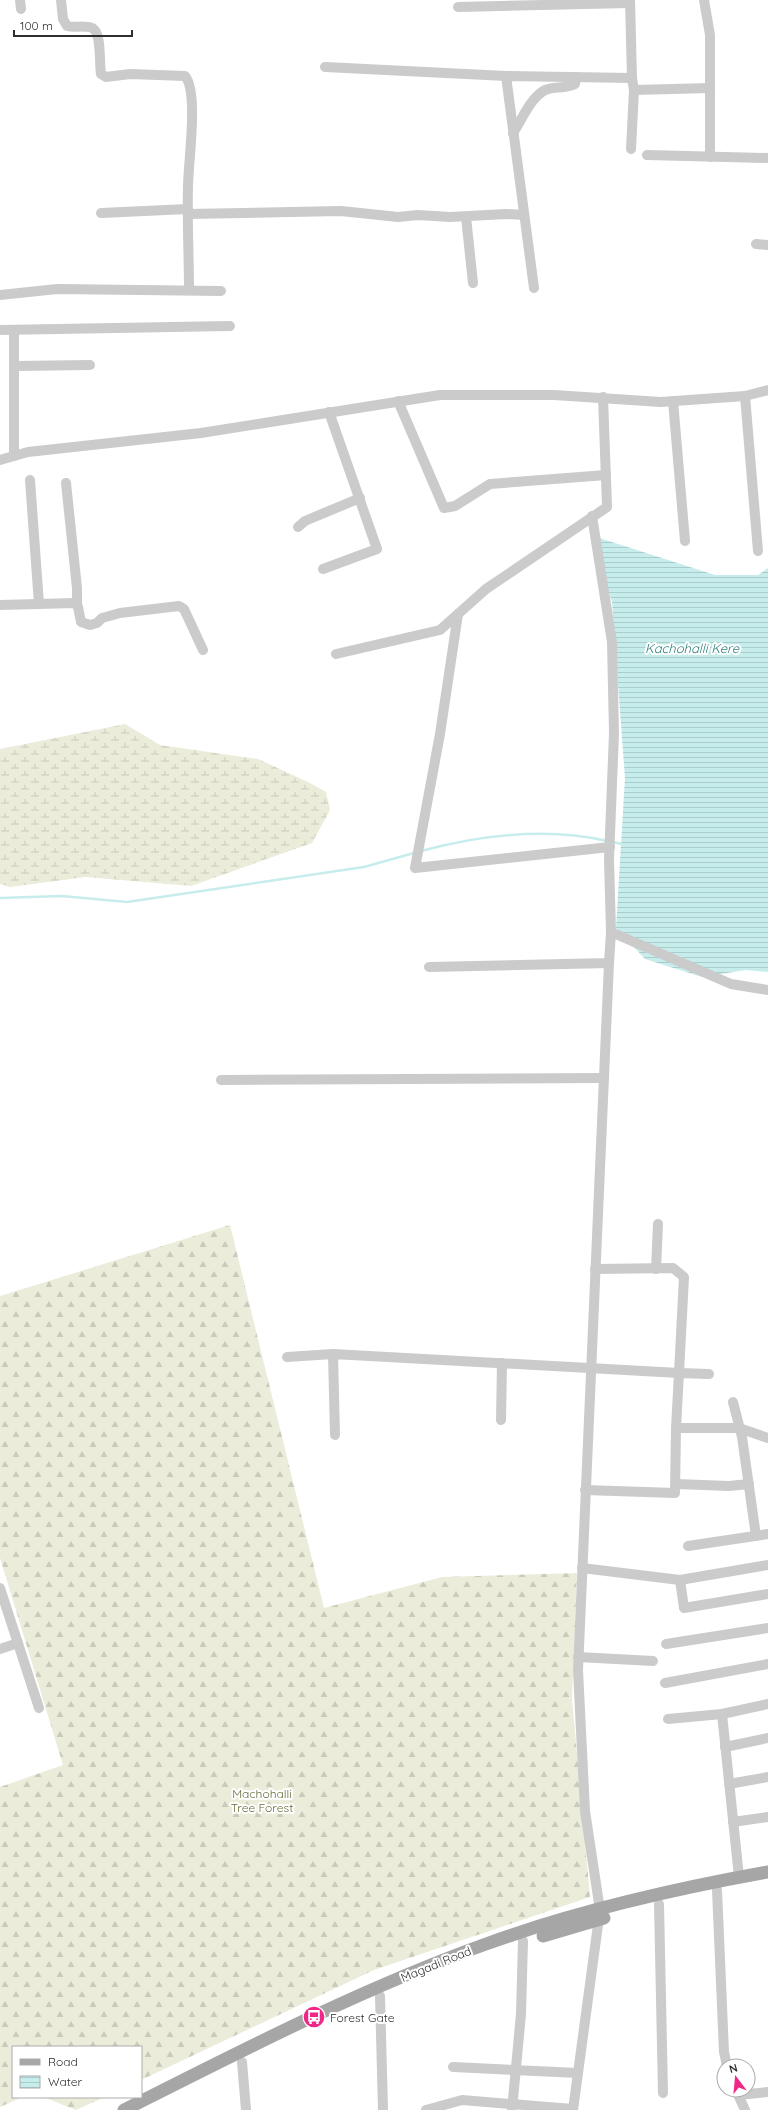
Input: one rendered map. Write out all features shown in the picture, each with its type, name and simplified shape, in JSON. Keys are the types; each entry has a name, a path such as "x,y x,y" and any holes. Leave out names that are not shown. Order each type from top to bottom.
{"main road":[{"name":"Magadi Road","path":"124,2110 314,2017 398,1979 487,1943 599,1914 706,1883 768,1872"},
{"name":"Magadi Road","path":"143,2110 380,1996 489,1952 599,1914 659,1904 717,1890 768,1881"}],"street":[{"path":"61,0 63,19 67,26 93,29 97,32 99,38 99,64 101,74 106,77 130,74 176,74 185,76 190,81 192,125 188,212 189,290"},
{"path":"704,0 710,35 710,157"},
{"path":"458,6 630,1 632,78 634,90 631,149"},
{"path":"325,67 506,76 632,78"},
{"path":"506,76 534,288"},
{"path":"513,133 528,108 544,91 555,88 568,88 575,84 576,77"},
{"path":"634,90 710,88"},
{"path":"647,155 768,158"},
{"path":"101,213 341,211 398,217 418,215 450,218 506,214 524,215"},
{"path":"466,217 473,283"},
{"path":"756,244 768,244"},
{"path":"0,295 58,289 189,290 221,292"},
{"path":"0,330 14,331 230,326"},
{"path":"14,331 14,456"},
{"path":"15,366 90,364"},
{"path":"0,460 28,452 103,442 201,433 440,395 603,397 661,402 745,396 768,390"},
{"path":"745,396 758,551"},
{"path":"336,654 440,630 486,589 607,507 603,397"},
{"path":"398,401 444,508 455,506 490,484 606,475"},
{"path":"673,401 685,541"},
{"path":"323,569 378,549 329,412"},
{"path":"30,480 39,604"},
{"path":"66,483 77,588 77,606 81,622 90,625 97,623 102,618 120,613 179,606 184,609 203,650"},
{"path":"298,527 305,521 360,498"},
{"path":"426,2110 462,2100 512,2108 573,2110 599,1914 585,1811 578,1657 611,932 610,836 614,733 612,642 592,516"},
{"path":"0,605 75,603 77,606"},
{"path":"458,614 440,734 415,868 610,847"},
{"path":"611,932 731,984 768,990"},
{"path":"429,966 609,963"},
{"path":"221,1080 604,1078"},
{"path":"656,1269 658,1224"},
{"path":"585,1490 676,1493 676,1428 684,1277 673,1268 596,1269"},
{"path":"287,1357 333,1354 709,1374"},
{"path":"333,1354 335,1435"},
{"path":"501,1420 502,1363"},
{"path":"733,1402 749,1484 756,1536"},
{"path":"676,1428 739,1428 768,1438"},
{"path":"676,1484 729,1486 749,1484"},
{"path":"688,1546 768,1534"},
{"path":"582,1568 680,1580 768,1565"},
{"path":"680,1580 684,1608 768,1594"},
{"path":"0,1588 39,1708"},
{"path":"666,1644 768,1628"},
{"path":"0,1649 18,1643"},
{"path":"578,1657 653,1661"},
{"path":"665,1683 768,1664"},
{"path":"668,1719 722,1714 768,1704"},
{"path":"722,1714 739,1877"},
{"path":"725,1747 768,1738"},
{"path":"729,1784 768,1777"},
{"path":"733,1822 768,1818"},
{"path":"717,1890 725,2058"},
{"path":"659,1904 663,2093"},
{"path":"512,2108 521,2014 523,1941"},
{"path":"380,1996 383,2110"},
{"path":"242,2062 246,2110"},
{"path":"453,2067 578,2073"},
{"path":"756,2092 768,2092"},
{"path":"739,2098 745,2110"}],"green space":[{"path":"125,724 160,745 258,759 326,792 330,810 312,843 191,886 86,877 10,887 0,884 0,749"},
{"name":"Machohalli Tree Forest","path":"230,1225 324,1608 442,1577 577,1573 572,1699 590,1897 374,1970 142,2080 142,2046 12,2046 12,2098 21,2098 0,2107 0,1787 63,1765 0,1558 0,1296"},
{"path":"46,2098 103,2098 76,2110"}],"water":[{"name":"Kachohalli Kere","path":"590,535 715,575 758,575 768,568 768,972 746,970 702,977 645,959 616,928 625,778 612,602"}],"waterway":[{"path":"421,851 444,845 490,837 514,835 561,834 607,841"},
{"path":"612,842 622,844"},
{"path":"0,898 62,896 127,902 364,867 414,853"}],"place":[{"name":"Forest Gate","path":"314,2017"}]}
